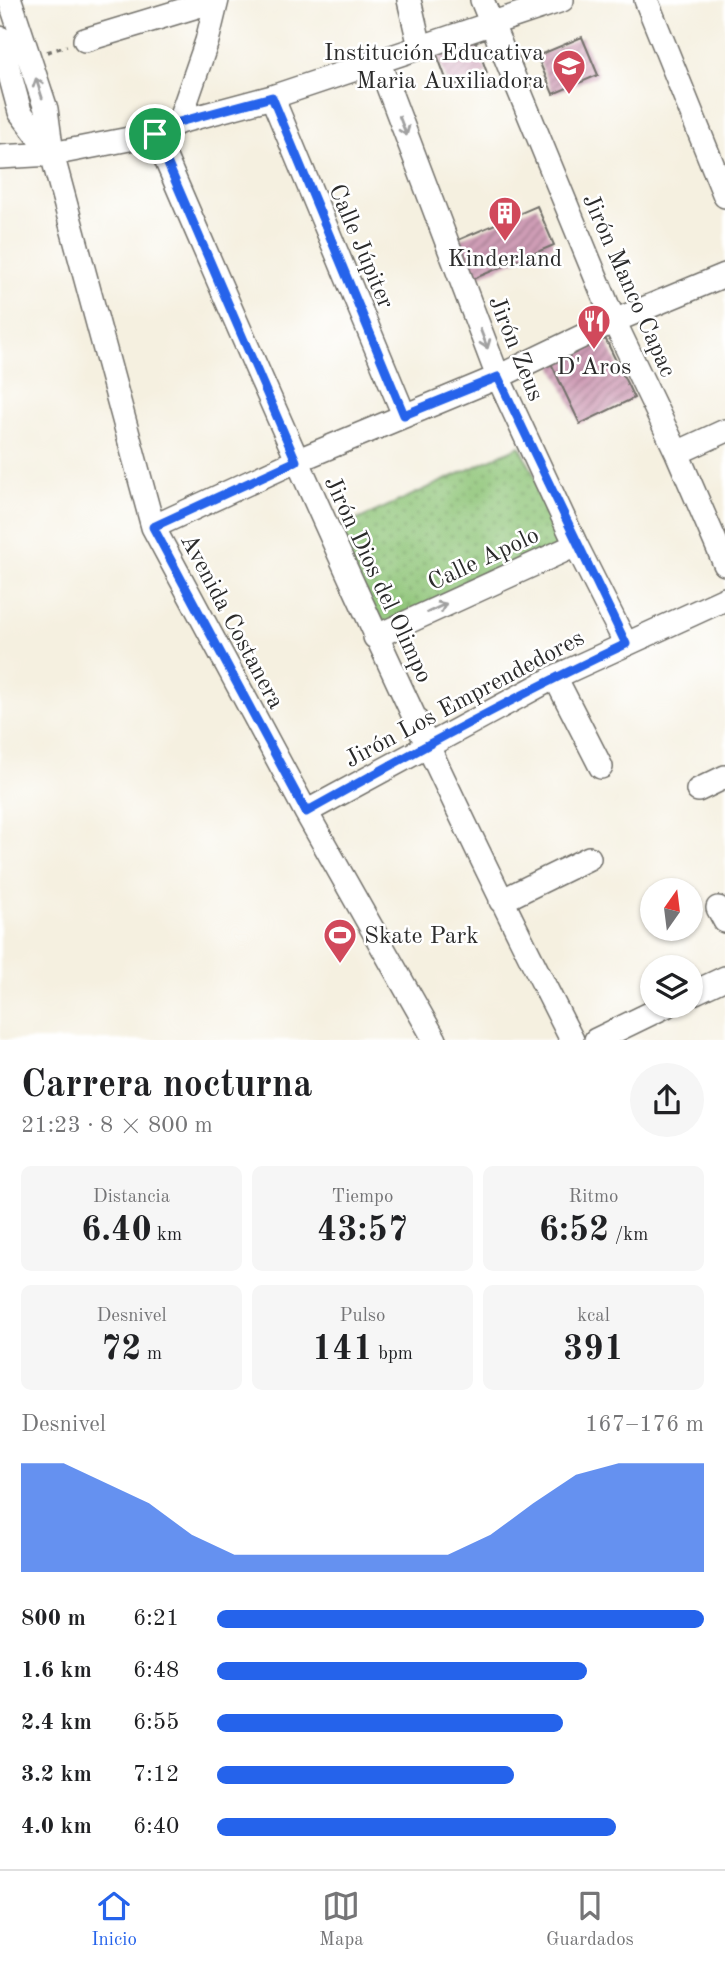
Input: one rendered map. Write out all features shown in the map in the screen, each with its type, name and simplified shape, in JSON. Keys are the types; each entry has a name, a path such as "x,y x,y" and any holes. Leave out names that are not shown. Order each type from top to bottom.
{"street":[{"name":"Avenida Costanera","path":"10,0 46,109 52,155 153,527 306,812 435,1040"},
{"path":"85,40 217,0"},
{"path":"179,122 207,41 217,0"},
{"path":"409,0 420,47"},
{"name":"Jirón Manco Capac","path":"482,0 614,321 677,453 725,564"},
{"path":"0,157 52,155 155,134 179,122 272,97 379,63 562,0"},
{"path":"646,0 725,196"},
{"name":"Avenida Costanera","path":"0,37 20,112 52,155"},
{"name":"Jirón Zeus","path":"379,63 498,377 576,545 626,644"},
{"name":"Calle Júpiter","path":"272,97 404,415"},
{"name":"Jirón Dios del Olimpo","path":"155,134 296,461 375,636 501,901 572,1040"},
{"path":"153,527 296,461 498,377 614,321 725,275"},
{"path":"677,453 725,431"},
{"name":"Calle Apolo","path":"375,636 576,545"},
{"name":"Jirón Los Emprendedores","path":"306,812 555,677 725,599"},
{"path":"555,677 601,766"},
{"path":"698,790 725,777"},
{"path":"501,901 589,858"},
{"path":"703,988 725,978"},
{"path":"596,1040 641,1018"}],"path":[{"path":"29,58 85,40"}],"green space":[{"path":"520,446 567,543 377,633 333,531"}],"building":[{"path":"582,37 598,75 553,94 537,56"},
{"path":"465,38 476,42 487,73 449,87 435,49"},
{"name":"Kinderland","path":"537,206 554,245 473,279 456,241"},
{"path":"592,337 606,340 634,398 580,424 548,357"}],"place":[{"name":"Institución Educativa Maria Auxiliadora","path":"569,96"},
{"name":"Kinderland","path":"505,243"},
{"name":"D'Aros","path":"594,351"},
{"name":"Skate Park","path":"340,965"}],"route":[{"path":"272,97 404,415 498,377 576,545 626,644 555,677 306,812 153,527 296,461 155,134 179,122 272,97"}]}
